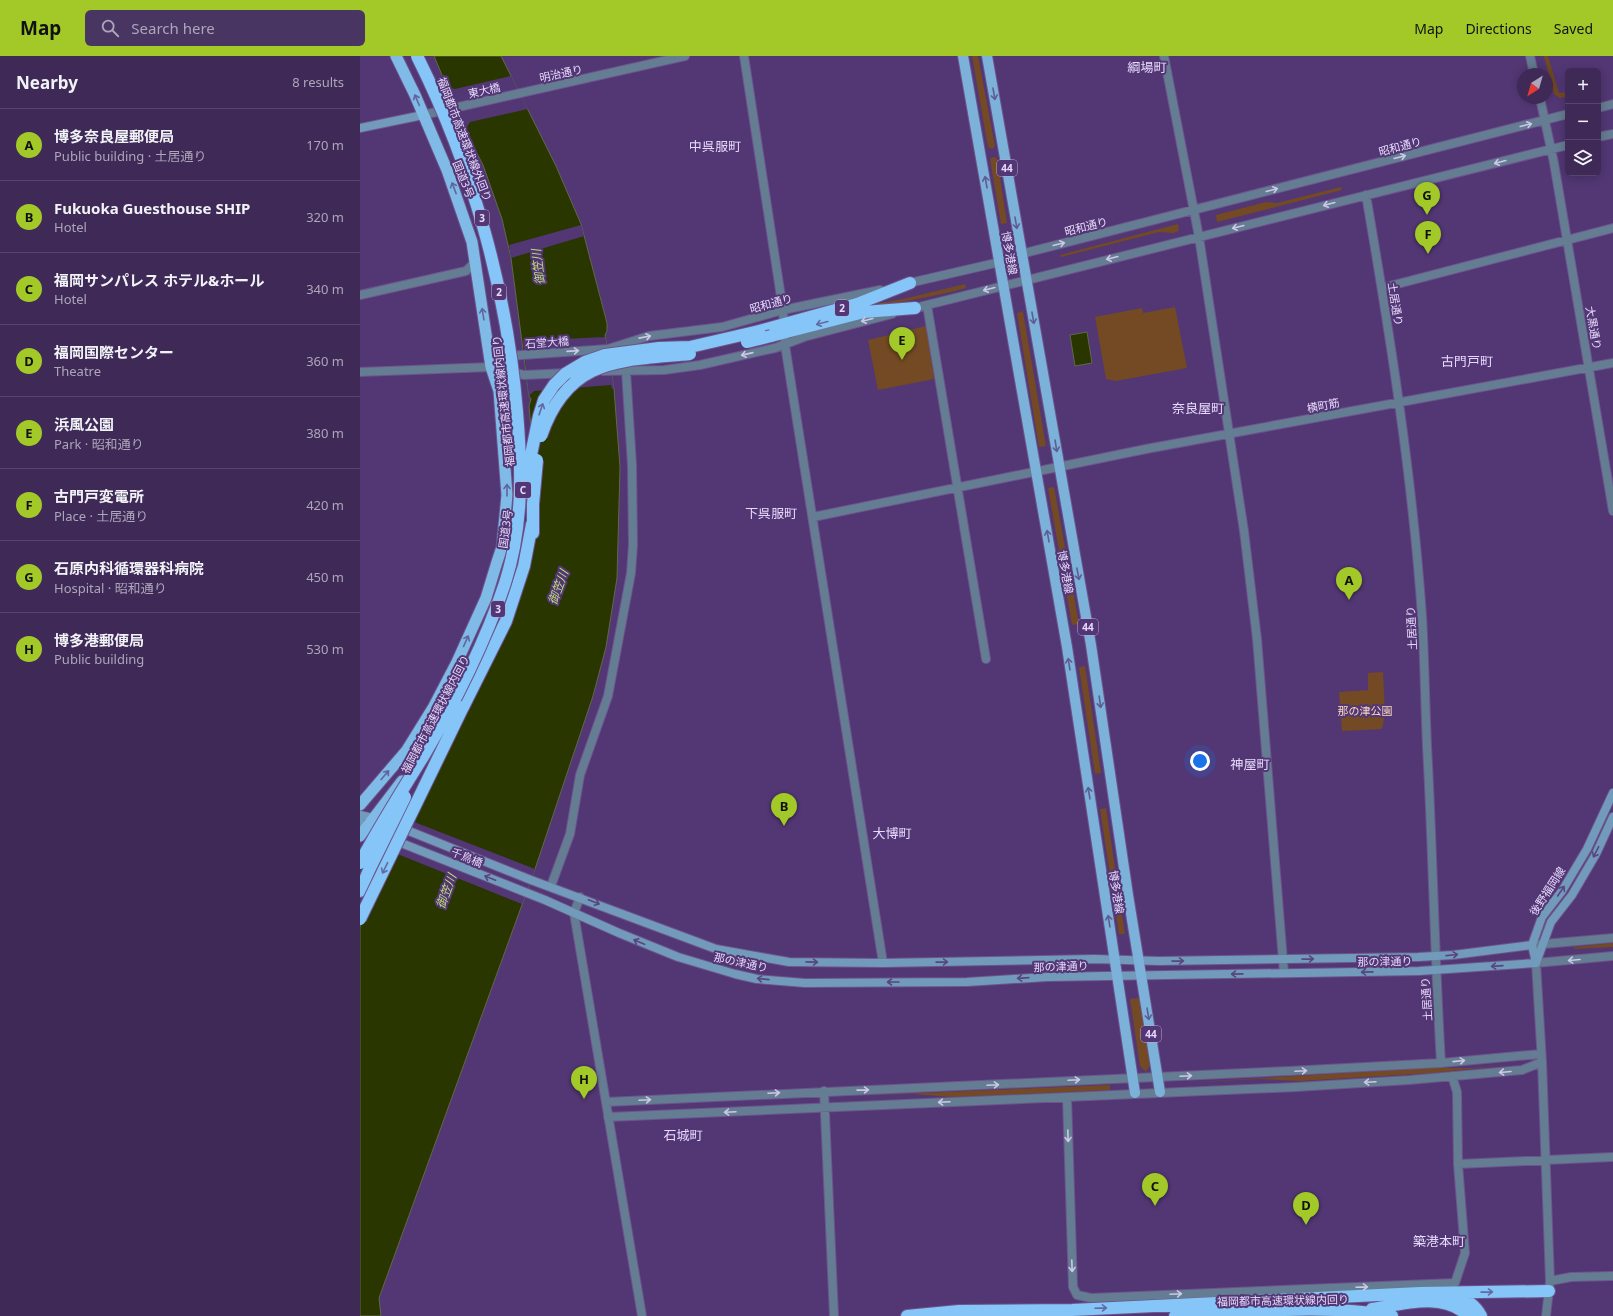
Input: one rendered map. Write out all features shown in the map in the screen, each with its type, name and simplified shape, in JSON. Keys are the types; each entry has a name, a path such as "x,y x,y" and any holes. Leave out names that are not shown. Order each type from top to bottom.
{"highway":[{"name":"国道3号","path":"360,805 407,750 433,708 457,662 486,598 497,562 503,532 507,495 499,391 491,367 476,260 466,222 424,115 396,56"},
{"name":"国道3号","path":"362,829 374,818 447,716 472,670 494,621 516,550 523,495 519,374 508,356 492,256 486,229 468,172 418,56"},
{"name":"福岡都市高速環状線外回り","path":"365,865 377,830 425,753 463,680 491,619 511,563 521,502 521,449 508,330 492,261 478,211 434,91 418,56"},
{"name":"福岡都市高速環状線内回り","path":"360,891 365,865 457,703 488,640 508,584 518,543 523,502 523,449 515,367 494,261 458,145 436,90 418,56"},
{"name":"2","path":"521,502 539,416 544,400 554,385 565,374 585,362 606,355 658,348 690,347 759,331 784,333 910,283"},
{"path":"360,920 462,707 506,621 524,566 532,524 535,474 541,438 546,421 555,406 575,381 590,371 608,364 634,358 692,354 772,336 864,312 921,307"},
{"path":"365,865 400,826 432,760 462,707"},
{"path":"907,1316 959,1311 1080,1309 1550,1286"},
{"path":"1420,1293 1458,1296 1479,1311 1481,1316"},
{"path":"1327,1316 1420,1301 1443,1302 1462,1310 1468,1316"},
{"name":"福岡都市高速環状線内回り","path":"1175,1316 1290,1311 1346,1311 1392,1316"}],"main road":[{"name":"博多港線","path":"963,56 1067,647 1135,1093"},
{"name":"博多港線","path":"987,56 1027,279 1058,466 1091,645 1160,1092"},
{"path":"360,128 424,115"},
{"name":"後野福岡線","path":"1532,945 1542,917 1562,891 1587,848 1613,793"},
{"path":"360,815 374,818"},
{"name":"後野福岡線","path":"1536,963 1544,944 1550,922 1572,895 1596,854 1613,817"},
{"name":"千鳥橋","path":"374,818 531,880"},
{"name":"千鳥橋","path":"362,829 400,842 526,893"},
{"name":"那の津通り","path":"531,880 551,886 716,949 789,962 883,963 1435,956 1532,945"},
{"name":"那の津通り","path":"526,893 574,913 618,934 678,957 757,979 805,983 967,982 1047,977 1284,974 1436,970 1536,963"},
{"path":"1532,945 1536,963"}],"street":[{"name":"明治通り","path":"513,95 685,56"},
{"path":"744,56 783,310 784,333 883,963"},
{"path":"1164,56 1199,237 1230,434 1257,639 1284,959 1284,974"},
{"path":"1530,56 1533,68"},
{"name":"東大橋","path":"441,111 513,95"},
{"name":"大黒通り","path":"1542,104 1552,149 1568,240 1613,511"},
{"path":"1601,107 1613,104"},
{"path":"424,115 441,111"},
{"name":"昭和通り","path":"608,349 649,336 722,327 783,310 1000,262 1022,254 1565,115"},
{"path":"1601,136 1613,134"},
{"path":"986,659 958,488 921,307 1027,279 1565,146"},
{"name":"土居通り","path":"1366,195 1400,402 1413,510 1422,618 1434,890 1435,956 1441,1063"},
{"path":"1382,288 1613,228"},
{"path":"360,294 466,271 476,260"},
{"path":"360,372 491,367 519,374 615,370 664,370 700,365 784,333"},
{"name":"石堂大橋","path":"491,367 508,356 608,349"},
{"name":"横町筋","path":"814,517 958,488 1037,470 1613,363"},
{"path":"551,886 570,834 580,775 608,696 631,573 633,545 632,465 626,371"},
{"path":"580,897 574,913 642,1316"},
{"name":"那の津通り","path":"1532,945 1613,938"},
{"name":"那の津通り","path":"1536,963 1613,956"},
{"path":"1536,963 1542,1062 1550,1286 1546,1316"},
{"path":"606,1102 824,1091 1036,1083 1133,1077 1178,1077 1441,1063 1541,1054"},
{"path":"608,1117 1296,1087 1522,1070 1542,1062"},
{"path":"1067,1097 1073,1287 1077,1295 1091,1298 1455,1283 1465,1253 1458,1164 1457,1092 1452,1076"},
{"path":"824,1091 834,1316"},
{"path":"1458,1164 1613,1157"},
{"path":"1550,1286 1571,1277 1613,1276"}],"green space":[{"path":"972,56 978,56 995,146 992,149 988,147"},
{"path":"1544,56 1548,56 1552,68 1547,68"},
{"path":"1553,73 1559,93 1565,92 1565,97 1560,98 1554,94"},
{"path":"993,157 997,158 1007,223 1001,224 990,159"},
{"path":"1341,187 1342,190 1217,222 1216,215 1266,202 1277,203"},
{"path":"1178,224 1179,231 1173,233 1159,232 1061,257 1060,255"},
{"path":"965,284 966,288 942,294 869,309 868,305 903,299"},
{"path":"1175,307 1187,368 1116,381 1106,379 1095,317 1142,308 1143,313"},
{"path":"1023,311 1046,446 1039,447 1017,313"},
{"path":"926,326 934,379 878,390 868,340"},
{"path":"1054,487 1079,624 1072,625 1048,488"},
{"path":"1085,666 1101,773 1095,774 1079,667"},
{"name":"那の津公園","path":"1383,672 1385,714 1382,729 1342,731 1339,692 1368,690 1368,673"},
{"path":"1106,808 1125,934 1119,934 1100,809"},
{"path":"1613,943 1613,947 1574,949 1574,947"},
{"path":"1139,998 1150,1065 1146,1072 1140,1066 1130,999"},
{"path":"1516,1064 1432,1073 1299,1081 1260,1079 1178,1083 1432,1068 1472,1068"},
{"path":"1110,1085 1110,1090 951,1097 913,1094 851,1096"}],"water":[{"name":"御笠川","path":"434,56 501,56 556,166 581,224 607,323 607,331 605,335 614,389 620,467 617,578 606,647 593,696 535,869 379,1298 381,1316 360,1316 360,927 514,597 535,477 529,406 531,399 529,396 511,258 502,219 483,165 465,130"},
{"path":"1087,332 1092,363 1075,366 1070,335"}],"pier":[{"path":"511,76 528,109 470,122 465,130 446,87 455,89"},
{"path":"581,225 584,236 511,258 509,245"},
{"path":"605,337 614,389 612,389 611,385 534,391 529,396 523,341"},
{"path":"409,820 535,869 522,904 395,853"}],"place":[{"name":"石原内科循環器科病院","path":"1427,215"},
{"name":"古門戸変電所","path":"1428,254"},
{"name":"浜風公園","path":"902,360"},
{"name":"博多奈良屋郵便局","path":"1349,600"},
{"name":"Fukuoka Guesthouse SHIP","path":"784,826"},
{"name":"博多港郵便局","path":"584,1099"},
{"name":"福岡サンパレス ホテル&ホール","path":"1155,1206"},
{"name":"福岡国際センター","path":"1306,1225"}],"district":[{"name":"綱場町","path":"1147,67"},
{"name":"中呉服町","path":"715,146"},
{"name":"古門戸町","path":"1467,361"},
{"name":"奈良屋町","path":"1198,408"},
{"name":"下呉服町","path":"771,513"},
{"name":"神屋町","path":"1250,764"},
{"name":"大博町","path":"892,833"},
{"name":"石城町","path":"683,1135"},
{"name":"築港本町","path":"1439,1241"}]}
